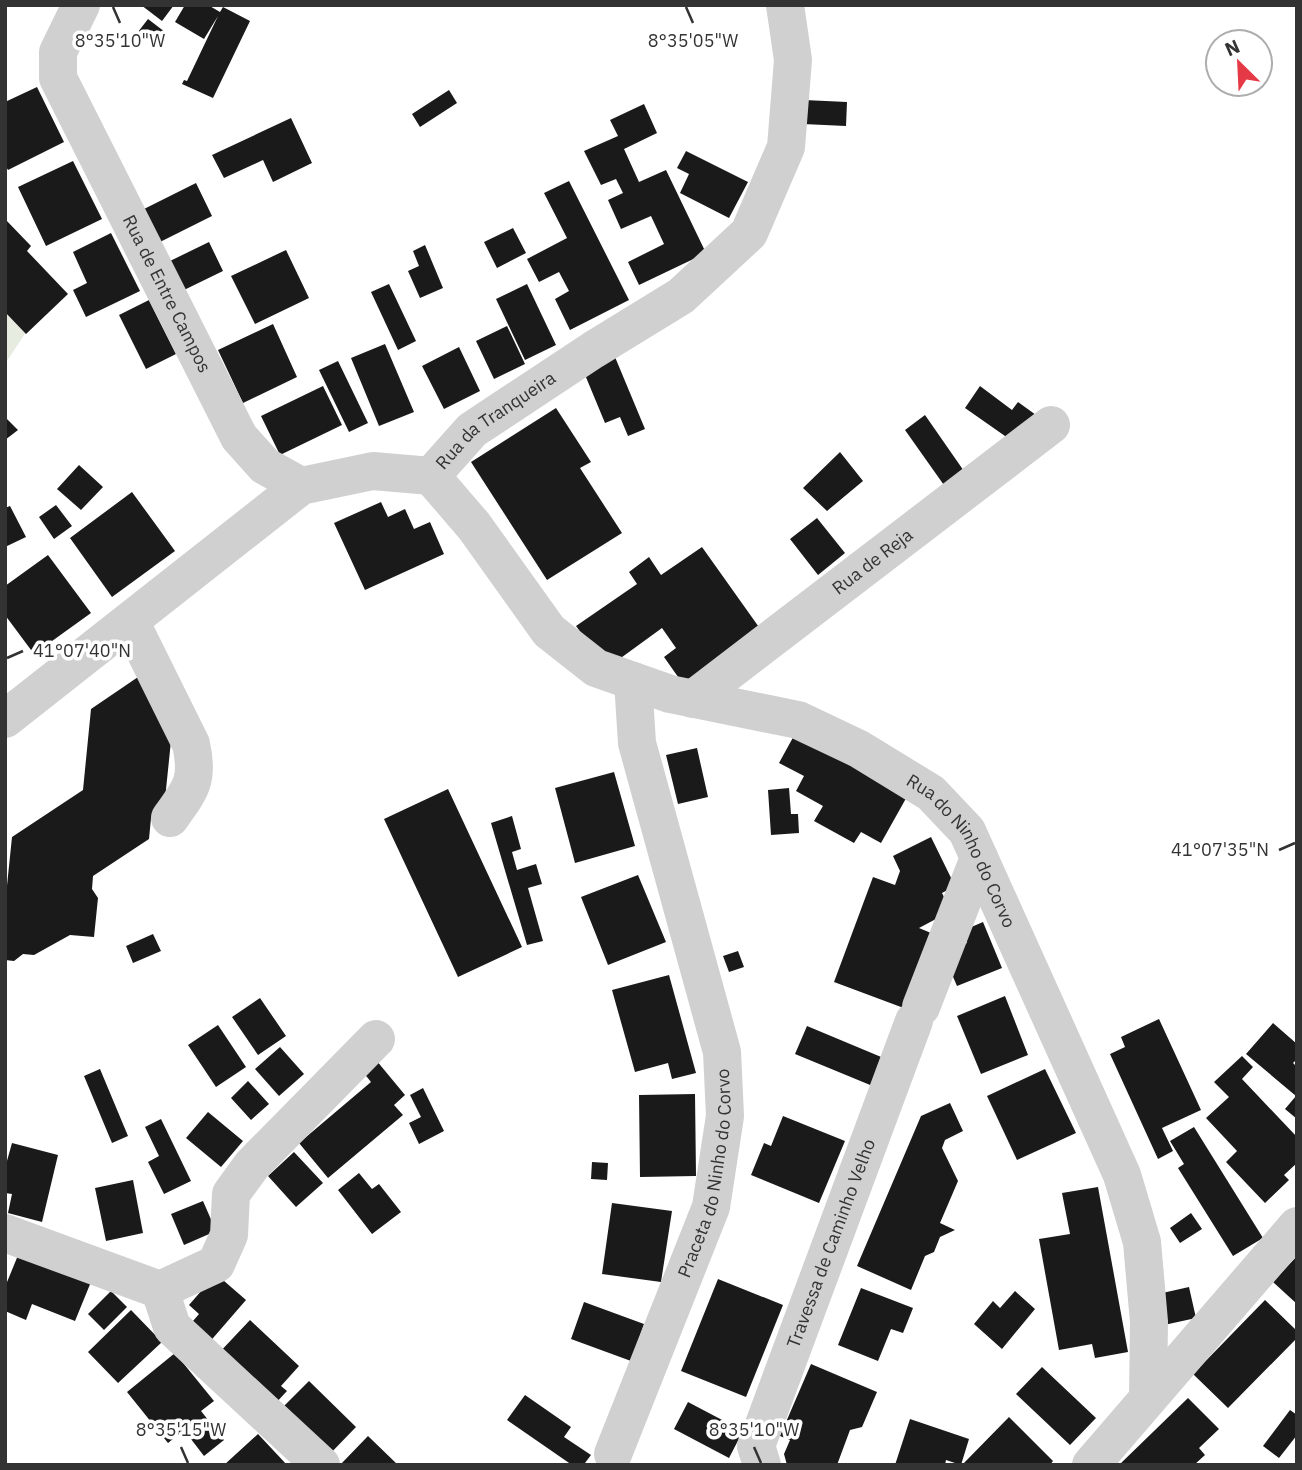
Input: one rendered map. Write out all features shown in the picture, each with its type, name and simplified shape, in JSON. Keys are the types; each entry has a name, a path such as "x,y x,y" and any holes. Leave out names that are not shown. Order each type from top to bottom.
{"street":[{"name":"Rua de Entre Campos","path":"81,5 58,52 58,78 239,437 265,466 301,486"},
{"name":"Rua da Tranqueira","path":"5,719 301,486 373,471 431,477 472,430 681,296 749,233 786,147 793,60 785,5"},
{"name":"Rua de Reja","path":"693,699 1051,425"},
{"name":"Rua do Ninho do Corvo","path":"431,477 474,526 549,631 596,668 670,694 798,720 859,749 931,793 967,831 1122,1175 1142,1242 1149,1322 1148,1398"},
{"path":"130,621 191,744 196,766 190,790 170,818"},
{"name":"Praceta do Ninho do Corvo","path":"613,1454 711,1207 725,1116 722,1052 637,743 633,681"},
{"name":"Travessa de Caminho Velho","path":"762,1465 756,1446 979,858"},
{"path":"5,1233 160,1290 216,1264 229,1235 231,1194 252,1165 376,1039"},
{"path":"1091,1465 1297,1226"},
{"path":"160,1290 172,1327 321,1465"}],"shaded area":[{"path":"5,266 47,300 5,364"}],"building":[{"path":"141,5 174,5 162,21"},
{"path":"185,5 208,5 220,12 223,7 250,21 213,98 182,84 184,80 187,81 218,16 204,39 175,22"},
{"path":"148,19 165,32 155,45 138,32"},
{"path":"37,87 64,142 8,170 5,165 5,102"},
{"path":"449,90 457,103 420,127 412,114"},
{"path":"804,100 847,102 846,126 803,124"},
{"path":"644,104 657,133 624,149 639,182 666,170 706,253 639,285 628,262 664,244 651,216 621,229 608,200 623,193 616,179 601,185 584,151 618,136 610,120"},
{"path":"291,118 312,163 273,182 263,160 224,178 212,155"},
{"path":"686,151 748,182 729,218 680,193 689,174 677,168"},
{"path":"73,161 102,219 46,246 18,187"},
{"path":"569,181 629,300 570,330 555,299 569,291 559,272 539,282 527,259 567,238 544,193"},
{"path":"196,183 212,216 158,243 142,210"},
{"path":"5,219 31,246 27,251 68,294 26,334 5,312"},
{"path":"513,228 526,253 497,268 484,242"},
{"path":"111,233 140,291 86,317 73,290 87,283 73,252"},
{"path":"209,242 223,271 184,290 170,261"},
{"path":"425,245 443,288 420,298 408,271 419,266 413,251"},
{"path":"286,250 309,298 255,324 231,276"},
{"path":"389,284 416,341 398,350 371,292"},
{"path":"527,284 556,345 525,360 496,299"},
{"path":"149,300 176,354 146,369 119,315"},
{"path":"273,324 297,377 243,403 218,350"},
{"path":"507,326 525,364 494,379 476,341"},
{"path":"385,344 414,412 379,426 351,358"},
{"path":"459,347 480,391 444,409 422,366"},
{"path":"615,357 645,429 628,436 620,417 605,423 583,370"},
{"path":"338,361 368,423 349,432 319,370"},
{"path":"323,386 342,425 280,455 261,416"},
{"path":"980,386 1012,410 1018,402 1036,415 1015,443 965,408"},
{"path":"556,408 591,462 580,468 622,533 547,580 471,462"},
{"path":"925,415 966,474 946,488 905,430"},
{"path":"5,417 18,430 5,440"},
{"path":"840,452 863,481 827,511 803,488"},
{"path":"79,465 103,487 81,510 57,489"},
{"path":"132,492 175,551 112,597 70,538"},
{"path":"381,502 388,517 405,509 414,529 430,522 444,554 365,590 334,523"},
{"path":"56,505 72,526 54,539 39,517"},
{"path":"10,506 26,537 5,547 5,508"},
{"path":"817,518 845,553 818,575 790,539"},
{"path":"702,547 761,630 683,684 664,657 676,648 662,628 607,668 576,626 637,584 629,572 649,557 661,575"},
{"path":"48,555 91,613 34,654 5,615 5,586"},
{"path":"141,675 172,731 164,809 151,818 149,839 93,876 92,889 98,898 94,937 70,935 34,955 23,954 14,961 5,960 5,905 12,837 83,790 91,709"},
{"path":"796,732 909,793 881,843 861,832 854,843 814,821 823,806 796,791 804,776 779,763"},
{"path":"697,748 708,797 678,804 666,755"},
{"path":"614,772 635,846 575,863 555,788"},
{"path":"789,788 791,814 798,814 799,833 771,835 768,790"},
{"path":"448,789 522,947 458,977 384,819"},
{"path":"512,816 521,849 512,852 517,870 536,864 542,884 528,888 543,941 527,945 491,823"},
{"path":"931,837 955,886 942,893 951,911 919,928 943,938 909,1010 834,982 873,877 895,885 900,871 893,856"},
{"path":"638,875 666,942 608,965 581,897"},
{"path":"983,922 1002,968 957,986 948,965 954,948 967,943 962,931"},
{"path":"153,934 161,951 133,963 126,946"},
{"path":"738,951 744,967 729,972 723,956"},
{"path":"669,975 696,1073 672,1079 668,1063 635,1072 612,990"},
{"path":"1005,996 1028,1055 981,1074 957,1016"},
{"path":"260,998 286,1036 258,1055 232,1017"},
{"path":"1159,1019 1201,1110 1162,1128 1173,1151 1158,1159 1110,1054 1125,1047 1121,1037"},
{"path":"1273,1023 1297,1044 1297,1059 1293,1063 1297,1067 1297,1119 1285,1109 1296,1096 1246,1054"},
{"path":"218,1025 246,1067 216,1087 188,1045"},
{"path":"807,1026 886,1059 875,1087 795,1054"},
{"path":"280,1047 304,1074 279,1096 255,1069"},
{"path":"1242,1056 1253,1067 1242,1079 1297,1137 1297,1163 1284,1175 1289,1180 1265,1203 1226,1162 1237,1151 1206,1118 1229,1097 1214,1082"},
{"path":"376,1060 405,1095 394,1105 403,1115 328,1178 299,1143 371,1082 363,1072"},
{"path":"100,1069 128,1136 112,1143 84,1076"},
{"path":"1045,1069 1076,1133 1017,1160 987,1096"},
{"path":"248,1081 269,1104 251,1120 231,1098"},
{"path":"423,1088 444,1131 419,1144 409,1123 421,1117 410,1095"},
{"path":"695,1094 696,1176 640,1177 639,1095"},
{"path":"950,1103 963,1131 945,1140 942,1148 958,1181 940,1223 955,1230 940,1237 934,1252 925,1256 911,1290 857,1266 921,1116"},
{"path":"208,1112 243,1141 221,1167 186,1138"},
{"path":"783,1116 845,1141 819,1203 751,1175 764,1143 771,1146"},
{"path":"161,1119 191,1181 164,1194 148,1162 159,1156 145,1127"},
{"path":"1194,1127 1263,1238 1233,1256 1178,1168 1184,1164 1170,1141"},
{"path":"12,1143 58,1155 42,1222 8,1213 12,1194 5,1193 5,1168"},
{"path":"294,1152 323,1183 296,1207 268,1176"},
{"path":"592,1162 608,1163 607,1180 591,1179"},
{"path":"359,1173 372,1189 379,1184 401,1212 372,1234 338,1190"},
{"path":"133,1180 143,1233 106,1241 95,1188"},
{"path":"1098,1187 1128,1352 1095,1358 1092,1344 1059,1350 1039,1239 1070,1234 1062,1193"},
{"path":"203,1201 216,1231 184,1245 171,1214"},
{"path":"612,1203 672,1211 661,1282 602,1274"},
{"path":"1191,1213 1202,1229 1180,1243 1170,1228"},
{"path":"21,1248 93,1277 75,1321 32,1304 26,1320 5,1311 5,1287"},
{"path":"1297,1256 1297,1304 1273,1282"},
{"path":"216,1274 246,1300 207,1345 187,1328 199,1314 189,1305"},
{"path":"718,1279 783,1305 746,1397 681,1371"},
{"path":"1189,1287 1196,1318 1164,1325 1158,1294"},
{"path":"861,1288 913,1308 903,1333 891,1329 878,1361 838,1345"},
{"path":"111,1291 127,1307 104,1330 88,1314"},
{"path":"1015,1291 1035,1309 1002,1349 974,1324 993,1301 1000,1308"},
{"path":"1265,1300 1297,1331 1297,1338 1228,1408 1193,1374"},
{"path":"584,1302 644,1324 631,1361 571,1339"},
{"path":"131,1310 162,1342 118,1383 88,1352"},
{"path":"250,1320 299,1366 281,1386 287,1391 273,1406 217,1355"},
{"path":"175,1353 214,1401 201,1411 224,1440 204,1456 184,1430 168,1443 127,1392"},
{"path":"811,1364 877,1392 862,1427 850,1430 837,1465 787,1465 784,1454 790,1440 780,1436"},
{"path":"1042,1367 1096,1418 1070,1445 1016,1394"},
{"path":"309,1381 356,1427 325,1459 278,1412"},
{"path":"525,1395 571,1427 564,1437 591,1455 585,1463 587,1465 572,1465 507,1420"},
{"path":"1188,1398 1219,1429 1199,1448 1205,1455 1194,1465 1119,1465"},
{"path":"688,1402 743,1431 729,1458 674,1429"},
{"path":"1290,1410 1297,1415 1297,1435 1279,1458 1263,1446"},
{"path":"1009,1417 1053,1461 1050,1465 962,1465"},
{"path":"910,1419 969,1439 961,1465 946,1460 945,1465 895,1465"},
{"path":"258,1434 287,1465 224,1465"},
{"path":"368,1436 398,1465 340,1465"}]}
